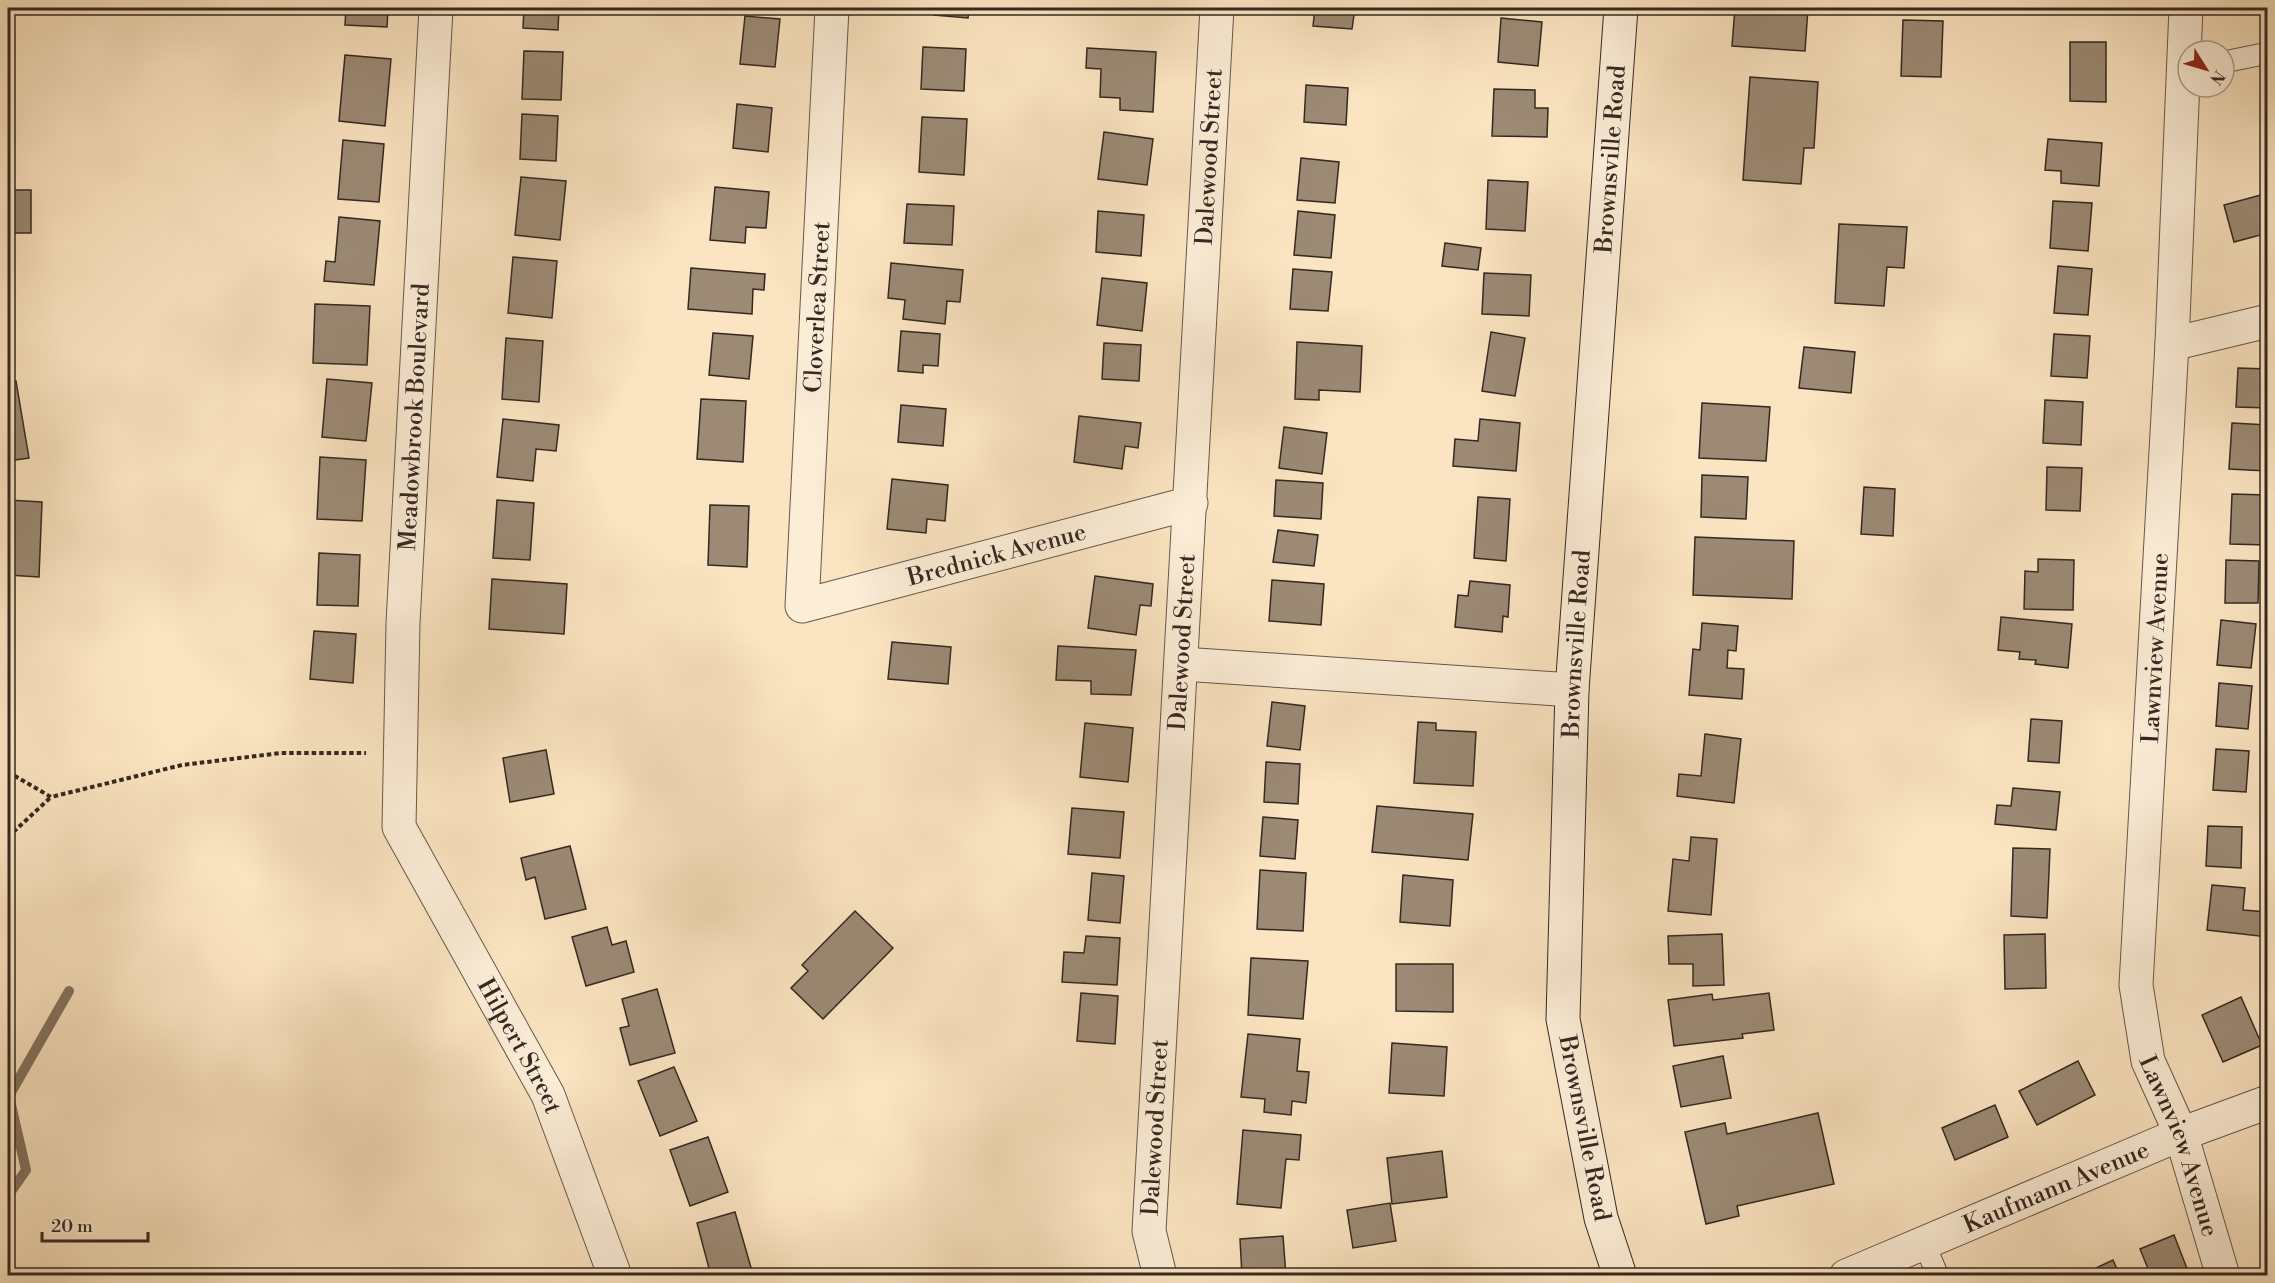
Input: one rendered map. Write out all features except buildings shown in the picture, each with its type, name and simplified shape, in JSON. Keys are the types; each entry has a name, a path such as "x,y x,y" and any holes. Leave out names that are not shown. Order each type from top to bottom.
{"street":[{"name":"Meadowbrook Boulevard","path":"399,826 403,623 436,8"},
{"name":"Cloverlea Street","path":"802,606 832,8"},
{"name":"Dalewood Street","path":"1160,1275 1149,1231 1217,8"},
{"name":"Brownsville Road","path":"1620,1275 1601,1218 1563,1019 1572,690 1621,8"},
{"name":"Lawnview Avenue","path":"2186,8 2186,39"},
{"name":"Lawnview Avenue","path":"2185,99 2136,985 2148,1061 2181,1134 2223,1275"},
{"path":"2172,345 2268,321"},
{"name":"Brednick Avenue","path":"802,606 1191,503"},
{"path":"1182,664 1572,690"},
{"name":"Hilpert Street","path":"399,826 548,1095 615,1275"},
{"name":"Kaufmann Avenue","path":"1846,1275 2181,1134 2268,1102"}],"lane":[{"path":"2236,60 2268,53"},
{"path":"1924,1244 1938,1275"}],"path":[{"path":"8,837 51,797 182,765 281,753 400,753"},
{"path":"8,772 51,797"}],"waterway":[{"path":"8,1196 26,1170 9,1096 69,991"}]}
